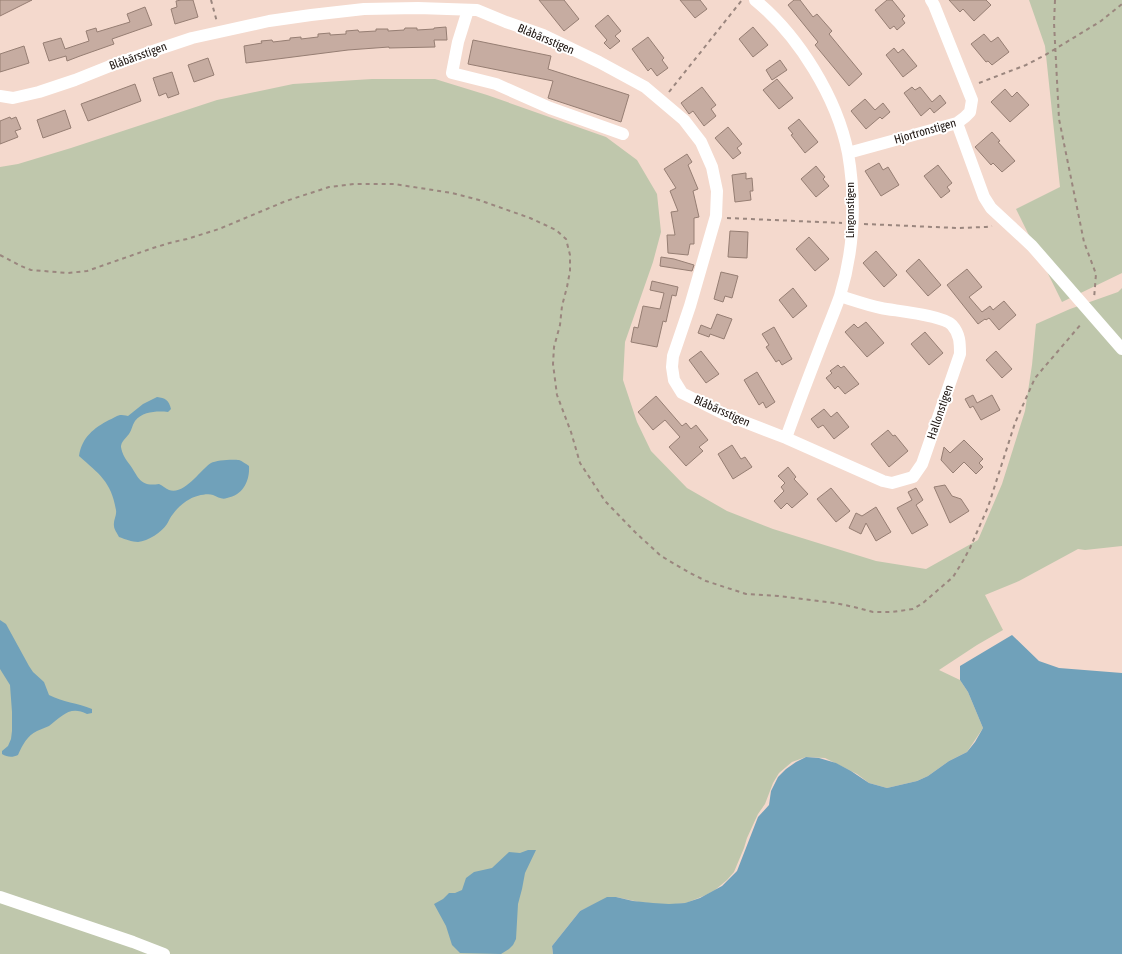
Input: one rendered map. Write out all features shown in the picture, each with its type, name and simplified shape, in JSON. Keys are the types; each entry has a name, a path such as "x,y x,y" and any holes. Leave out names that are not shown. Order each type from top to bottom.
{"street":[{"name":"Lingonstigen","path":"756,0 775,18 806,56 824,88 838,120 848,152 852,194 852,232 840,296 786,438"},
{"name":"Hjortronstigen","path":"848,152 957,123 970,112 972,100 931,0"},
{"name":"Blåbärsstigen","path":"0,96 12,98 39,92 159,48 192,38 268,21 364,9 475,7 506,22 542,35 599,62 645,87 684,120 702,142 712,167 717,191 716,216 690,306 673,356 674,380 682,392 715,410 786,438"},
{"path":"475,7 458,42 452,73 496,84 550,108 623,134"},
{"path":"957,123 984,197 991,208 1032,246 1122,349"},
{"name":"Hallonstigen","path":"786,438 883,481 892,482 913,477 922,464 960,354 958,333 950,323 926,315 879,308 840,296"},
{"path":"0,897 164,954"}],"path":[{"path":"211,0 220,32"},
{"path":"662,101 742,0"},
{"path":"967,86 1026,65 1047,54 1101,21 1122,4"}],"green space":[{"path":"1029,0 1122,0 1122,273 1062,302 1016,209 1060,187 1045,46"},
{"path":"372,79 435,79 487,95 606,137 637,160 657,194 661,232 653,262 625,342 623,380 637,422 651,451 687,488 727,511 773,529 876,561 926,569 978,540 1002,484 1025,411 1036,324 1070,309 1118,292 1122,288 1122,546 1078,549 1019,581 985,595 1003,630 939,670 960,680 968,692 983,728 967,752 917,781 887,788 869,783 857,774 825,758 806,757 792,762 779,773 773,783 765,804 758,814 747,838 734,872 715,890 686,903 665,905 616,897 607,898 580,911 552,946 553,954 169,954 0,895 0,167 18,164 71,148 217,100 293,84"},
{"path":"0,898 162,954 0,954"}],"water":[{"path":"157,397 166,400 171,409 168,412 151,412 142,415 134,423 121,445 124,457 138,478 144,483 159,484 175,491 186,486 207,466 217,461 239,460 249,466 249,472 247,482 237,494 223,499 210,494 188,500 176,510 165,527 158,533 146,540 136,542 119,537 114,527 116,510 111,492 103,479 79,456 86,438 98,426 119,415 128,416 143,404"},
{"path":"0,620 6,624 33,672 44,682 49,695 92,709 92,713 87,714 71,711 62,715 49,726 31,735 18,755 12,757 2,754 2,751 8,746 11,739 12,712 10,685 0,669"},
{"path":"1012,635 1039,661 1059,668 1122,673 1122,954 553,954 552,946 580,911 607,897 653,903 685,903 700,898 722,886 737,871 758,817 769,805 771,791 778,777 786,769 806,757 819,758 836,763 869,783 887,788 917,781 967,752 983,728 968,692 960,680 960,666"},
{"path":"536,850 525,873 518,904 516,939 513,945 501,954 460,953 452,945 446,926 434,904 449,893 462,890 466,878 474,872 492,868 509,852 520,853"}],"building":[{"path":"0,0 32,0 0,16"},
{"path":"193,0 198,17 175,24 171,9 177,7 176,1"},
{"path":"539,0 564,0 579,19 564,31"},
{"path":"680,0 700,0 707,9 695,18"},
{"path":"794,0 800,0 813,17 817,14 832,31 829,34 862,74 849,86 815,45 818,42 788,5"},
{"path":"887,0 892,0 905,16 902,19 905,23 897,30 894,26 890,29 875,10"},
{"path":"949,0 986,0 991,5 974,21 963,9 960,12"},
{"path":"145,7 152,25 112,39 114,44 67,61 66,56 49,61 43,43 61,38 65,49 89,41 86,31 96,28 97,32 130,22 127,14"},
{"path":"608,15 621,31 615,36 620,41 610,49 604,43 607,40 595,26"},
{"path":"446,27 447,40 434,40 435,47 389,47 348,50 246,63 244,46 262,43 261,41 272,40 273,42 301,37 301,39 330,33 330,35 346,34 346,31 358,30 359,32 376,31 376,29 388,29 388,31 404,30 405,28 417,28 417,30"},
{"path":"753,27 768,45 753,57 739,39"},
{"path":"984,34 991,42 998,37 1009,52 992,65 988,61 986,62 971,44"},
{"path":"648,37 664,58 662,60 668,68 657,76 651,68 648,71 632,49"},
{"path":"473,40 551,56 548,69 629,95 621,122 548,98 553,81 468,64"},
{"path":"24,46 29,63 0,72 0,54"},
{"path":"894,48 898,53 903,49 917,66 903,77 886,55"},
{"path":"208,58 214,75 194,82 188,65"},
{"path":"780,60 787,70 772,80 766,70"},
{"path":"172,72 179,94 168,98 166,93 159,96 153,78"},
{"path":"777,79 793,98 779,109 763,90"},
{"path":"135,84 141,101 88,121 81,104"},
{"path":"702,87 716,105 711,109 716,116 704,126 693,111 689,114 681,103"},
{"path":"912,87 915,90 920,87 932,102 940,95 946,103 934,113 930,108 921,116 904,93"},
{"path":"1005,89 1012,97 1017,92 1029,105 1010,122 991,102"},
{"path":"865,99 875,110 883,103 890,112 882,119 880,117 866,129 851,111"},
{"path":"65,110 71,128 43,138 37,120"},
{"path":"10,117 11,119 16,117 21,129 15,131 18,137 0,144 0,121"},
{"path":"799,119 818,142 805,153 788,128"},
{"path":"728,127 742,144 737,148 741,153 733,159 715,138"},
{"path":"992,132 1000,141 998,142 1015,161 1002,172 993,163 991,165 975,147"},
{"path":"687,154 692,162 688,165 698,189 693,191 699,217 694,218 694,244 690,244 688,255 668,253 667,235 675,235 671,212 678,211 670,191 676,188 664,169"},
{"path":"879,163 883,170 888,167 899,185 881,196 865,171"},
{"path":"938,165 952,183 947,187 950,191 941,198 924,176"},
{"path":"816,166 825,177 823,179 829,186 816,197 801,179"},
{"path":"746,173 746,179 752,178 753,191 750,191 751,200 735,202 732,175"},
{"path":"730,231 748,232 747,258 728,257"},
{"path":"809,237 829,259 815,271 796,249"},
{"path":"876,251 897,275 884,287 863,263"},
{"path":"661,257 694,265 692,271 660,266"},
{"path":"919,259 941,285 928,296 906,271"},
{"path":"967,269 982,287 969,297 982,312 990,306 993,310 1004,301 1016,315 999,330 989,318 978,324 947,285"},
{"path":"721,272 738,276 732,298 725,296 723,302 714,299"},
{"path":"652,281 678,287 676,296 672,295 666,322 663,321 657,347 631,342 634,327 638,328 643,306 660,309 664,293 650,290"},
{"path":"793,288 807,306 793,318 779,300"},
{"path":"717,314 732,319 724,339 710,334 709,337 698,333 701,325 711,329"},
{"path":"866,322 884,343 867,357 845,332 854,324 858,328"},
{"path":"774,327 792,359 782,365 779,360 776,362 766,347 769,345 762,334"},
{"path":"925,332 943,353 929,365 911,344"},
{"path":"701,351 719,374 706,383 689,360"},
{"path":"996,351 1012,369 1002,378 986,360"},
{"path":"838,365 841,368 844,366 859,384 845,394 838,386 835,389 826,378 832,373 830,371"},
{"path":"757,372 775,402 766,408 763,402 759,405 744,380"},
{"path":"973,395 977,403 992,395 1000,410 981,420 973,406 970,408 965,399"},
{"path":"656,396 682,426 686,423 691,429 696,425 708,440 699,447 703,451 686,466 669,447 680,437 665,420 653,430 638,412"},
{"path":"824,409 831,417 837,412 849,427 834,439 823,425 818,428 811,419"},
{"path":"888,430 893,436 895,435 908,451 889,467 871,444"},
{"path":"964,440 983,459 979,463 983,467 976,474 964,462 953,473 941,460 944,447 950,453"},
{"path":"732,445 741,459 745,457 752,467 733,479 718,454"},
{"path":"788,467 796,477 794,479 808,494 792,508 787,503 781,509 774,501 784,491 781,487 785,483 778,476"},
{"path":"945,485 952,496 961,499 969,511 950,523 934,487"},
{"path":"831,488 850,511 836,522 817,499"},
{"path":"916,488 923,500 916,505 928,525 912,534 897,508 912,500 908,492"},
{"path":"876,507 891,532 876,541 866,523 861,534 849,528 856,513 862,516"}]}
